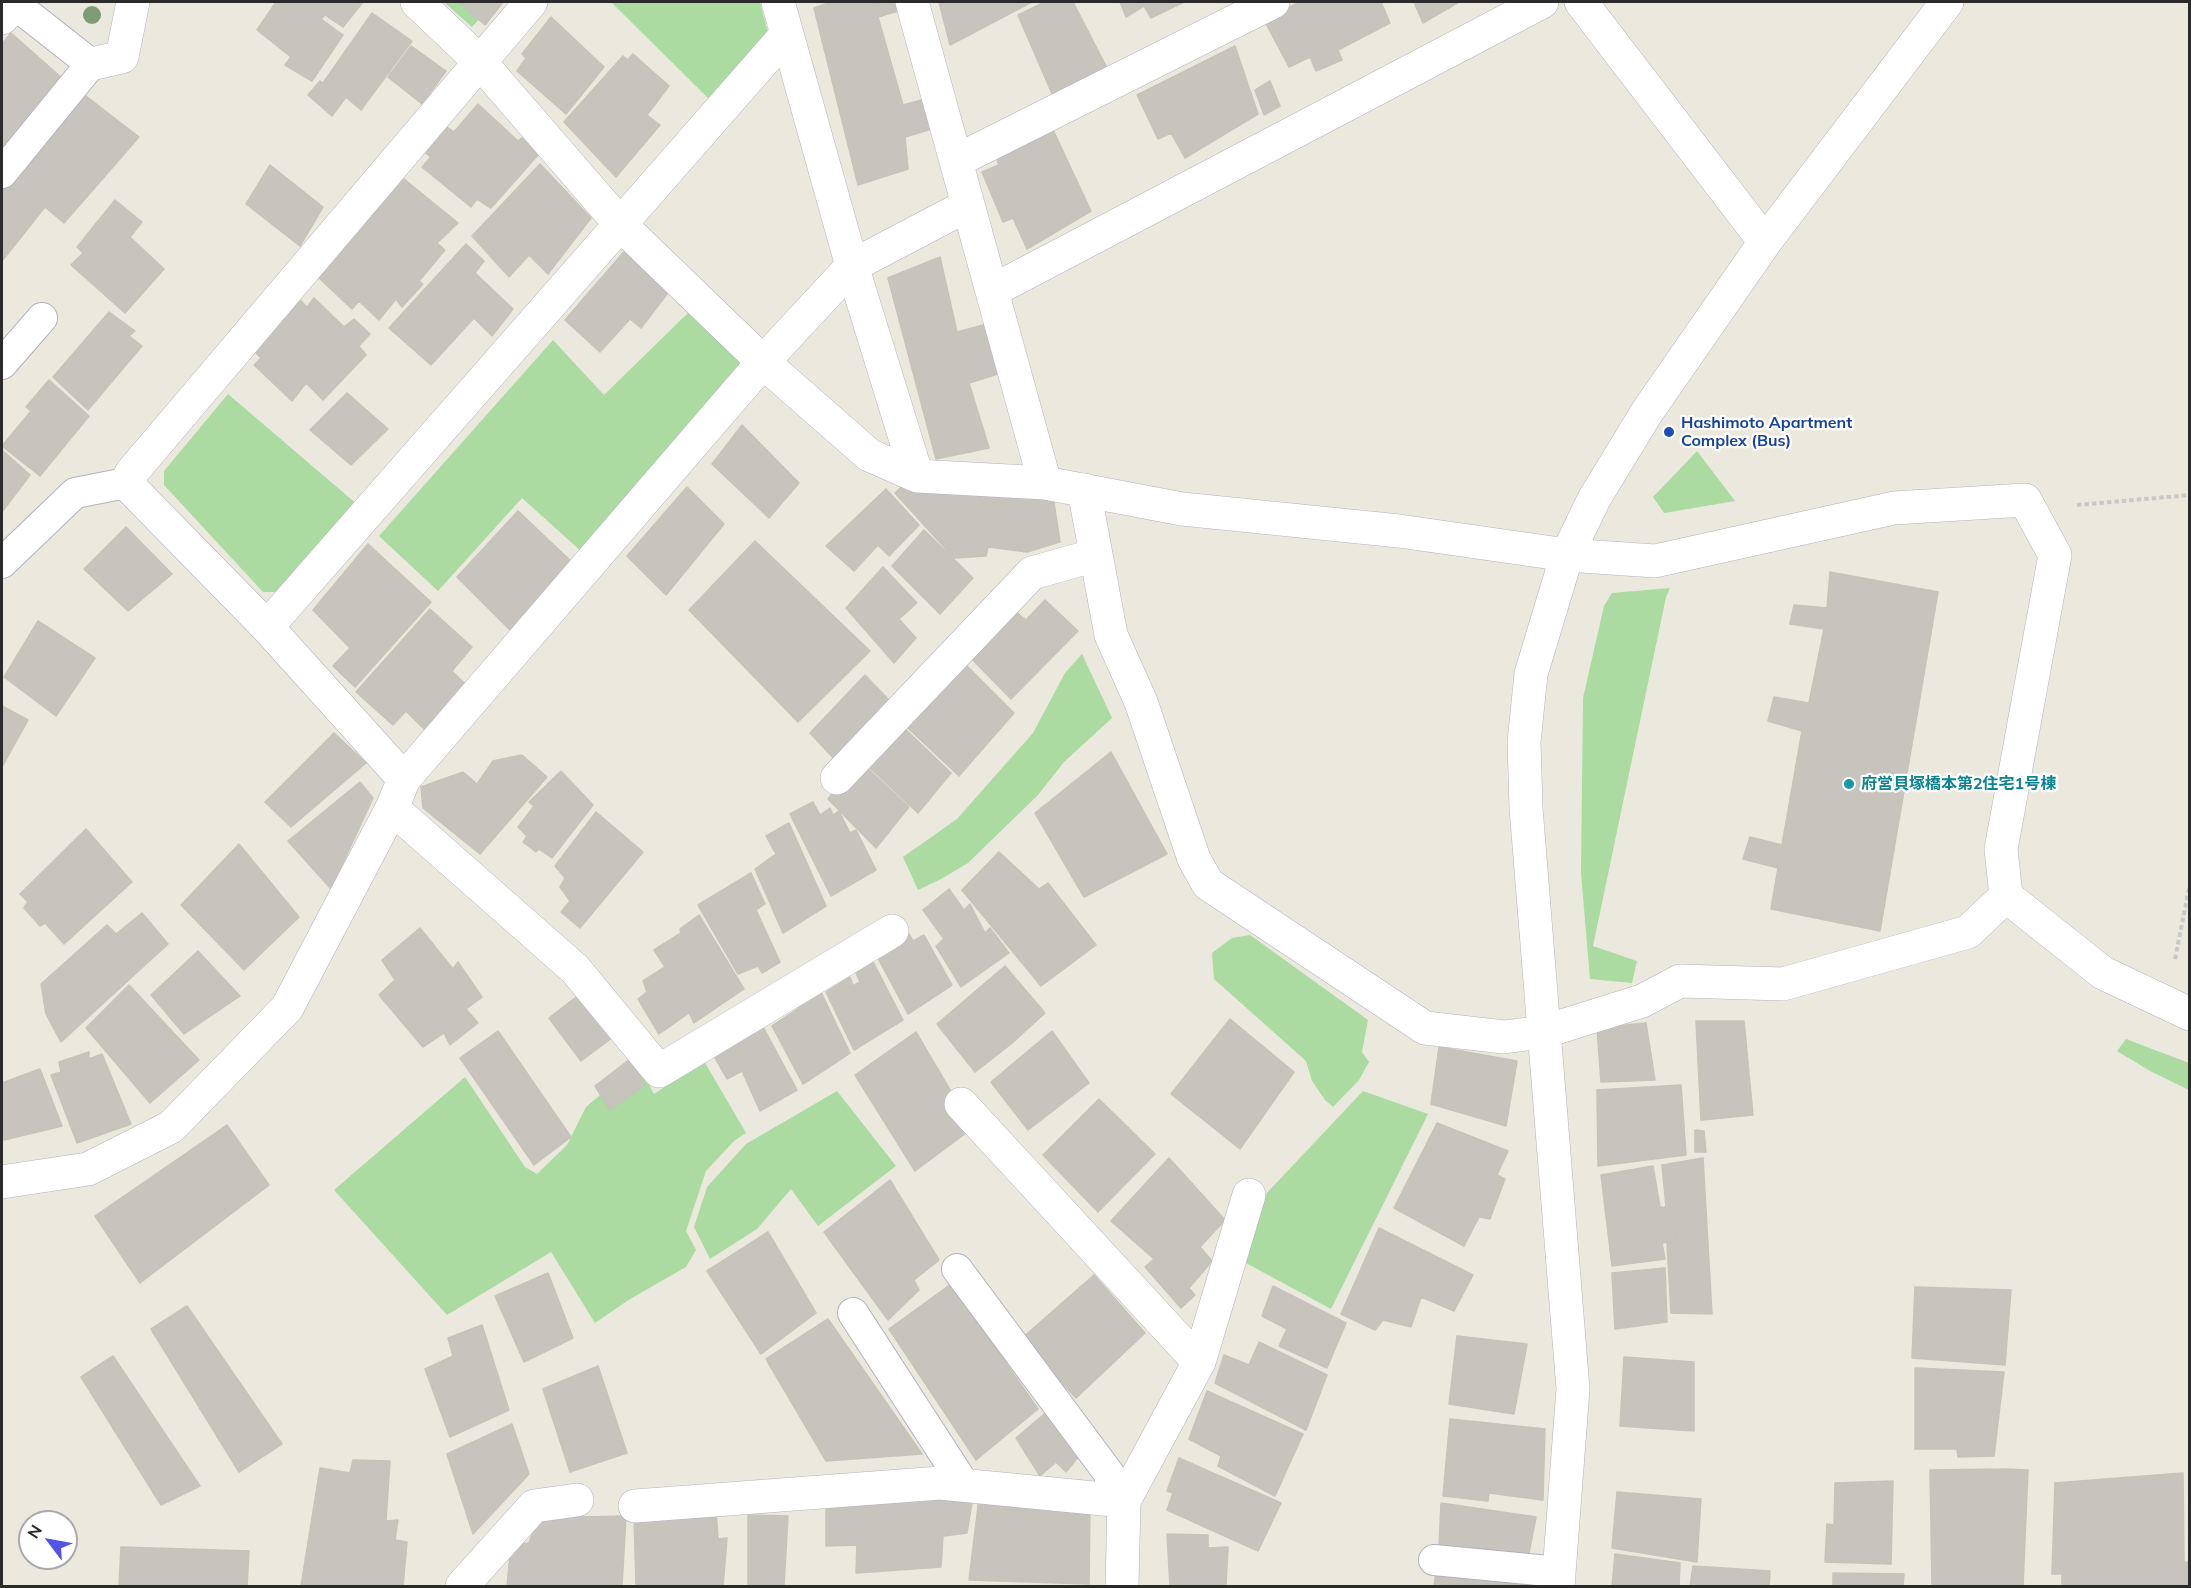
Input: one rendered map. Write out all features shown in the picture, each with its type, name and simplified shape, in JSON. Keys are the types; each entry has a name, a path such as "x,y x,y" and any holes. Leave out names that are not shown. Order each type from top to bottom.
{"street":[{"path":"91,64 122,57 133,2"},
{"path":"417,2 480,62 621,225 763,362 869,455 917,476 1045,483 1182,509 1399,531 1567,555 1655,561 1894,508 2025,500 2055,555 2001,849 2006,896 2103,973 2179,1009"},
{"path":"531,2 132,472 126,483 267,627 398,793 575,969 659,1071 892,931"},
{"path":"912,2 1045,483"},
{"path":"956,160 1273,2"},
{"path":"992,291 1542,2"},
{"path":"1581,2 1765,242"},
{"path":"1558,1579 1573,1389 1526,808 1524,742 1531,674 1567,555 1594,499 1647,412 1765,242 1947,2"},
{"path":"267,627 621,225 781,10"},
{"path":"781,10 852,266 917,476"},
{"path":"2,1182 87,1169 171,1127 287,1008 398,793 763,362 852,266 968,205"},
{"path":"1084,490 1111,635 1141,702 1194,859 1208,884 1425,1028 1504,1037 1543,1032 1642,1001 1680,981 1784,984 1968,932 2006,896"},
{"path":"837,778 1032,573 1096,555"},
{"path":"961,1104 1199,1362"},
{"path":"1122,1587 1117,1500 1199,1362 1249,1196"},
{"path":"635,1506 940,1483 1117,1500"},
{"path":"462,1587 534,1506 577,1500"}],"lane":[{"path":"2,173 91,64 11,6"},
{"path":"2,364 42,318"},
{"path":"2,563 75,493 126,483"},
{"path":"957,1269 1110,1475 1117,1500"},
{"path":"853,1313 965,1486"},
{"path":"1434,1560 1558,1579"}],"path":[{"path":"2040,527 2074,505 2190,495"},
{"path":"2179,1009 2190,883"}],"green space":[{"path":"444,2 495,2 472,27"},
{"path":"611,2 760,2 768,33 709,99"},
{"path":"691,310 747,364 583,553 522,498 438,591 379,536 553,340 604,395"},
{"path":"228,394 359,506 279,592 263,592 164,485 164,471"},
{"path":"1697,451 1735,501 1664,513 1653,497"},
{"path":"1670,588 1666,597 1593,946 1637,961 1632,983 1590,979 1581,873 1583,698 1604,606 1612,593"},
{"path":"1082,654 1112,718 1064,762 1038,795 968,863 918,890 903,857 957,819 1033,733 1065,673"},
{"path":"1250,935 1368,1020 1362,1052 1369,1062 1359,1080 1333,1107 1325,1100 1312,1081 1306,1061 1214,979 1212,953 1232,938"},
{"path":"2126,1039 2189,1063 2189,1090 2150,1071 2117,1051"},
{"path":"704,1061 746,1133 734,1141 706,1171 686,1231 696,1250 686,1267 630,1299 595,1323 551,1252 447,1315 334,1190 465,1077 525,1167 537,1174 567,1145 586,1107 637,1063 654,1094"},
{"path":"837,1091 896,1166 818,1226 791,1189 757,1229 710,1259 694,1227 707,1187 746,1144"},
{"path":"1363,1091 1428,1114 1331,1309 1246,1263 1265,1195"}],"building":[{"path":"276,2 363,2 343,27 325,15 321,19 343,35 312,81 285,65 291,57 257,30"},
{"path":"459,2 503,2 485,25"},
{"path":"831,2 874,2 874,4 902,2 905,9 878,17 903,105 929,98 935,128 905,137 908,169 858,185 814,8"},
{"path":"939,2 1032,2 950,45"},
{"path":"1045,2 1073,2 1108,70 1053,96 1018,15"},
{"path":"1120,2 1184,2 1151,18 1144,6 1126,17"},
{"path":"1300,2 1381,2 1390,23 1338,50 1342,60 1316,71 1310,57 1289,67 1264,20"},
{"path":"1414,2 1459,2 1423,23"},
{"path":"372,13 412,41 361,110 346,97 332,116 308,95 320,81 323,83"},
{"path":"551,17 604,67 566,114 517,71 526,58 522,54"},
{"path":"11,33 63,79 2,156 2,44"},
{"path":"411,46 446,71 422,104 388,77"},
{"path":"1235,46 1258,114 1185,158 1171,133 1158,139 1137,95"},
{"path":"633,54 669,86 647,115 660,125 616,177 564,122 623,56 628,60"},
{"path":"1270,81 1280,106 1264,115 1255,90"},
{"path":"82,93 139,137 64,223 45,207 2,261 2,189"},
{"path":"478,104 518,141 522,138 538,155 491,208 477,199 471,207 422,167 431,157 424,152 447,127 454,132"},
{"path":"1053,130 1091,211 1027,249 1013,218 1003,222 982,172 999,165 996,157"},
{"path":"540,164 591,218 548,274 529,255 509,277 472,236"},
{"path":"270,165 323,207 300,246 246,204"},
{"path":"404,179 458,223 437,243 445,250 419,281 423,284 402,307 396,299 379,320 359,301 352,309 319,278"},
{"path":"115,200 142,222 130,237 164,269 125,313 71,265 83,253 77,247"},
{"path":"466,244 484,261 475,273 513,309 492,336 474,318 431,365 389,328"},
{"path":"629,246 674,285 641,328 630,319 600,352 565,320"},
{"path":"940,257 957,332 987,324 998,374 969,383 989,448 936,459 888,278"},
{"path":"314,298 344,327 354,319 370,334 359,346 366,355 323,400 306,383 292,401 254,365 261,358 253,350 300,300 307,307"},
{"path":"109,312 135,331 129,336 142,346 88,410 53,377"},
{"path":"49,380 89,416 40,476 2,446 31,411 26,407"},
{"path":"347,393 388,429 351,465 310,430"},
{"path":"742,425 799,483 769,518 712,464"},
{"path":"2,450 30,475 2,512"},
{"path":"907,482 1052,489 1060,542 1027,552 988,547 986,556 954,558 895,493"},
{"path":"687,487 724,524 666,595 627,556"},
{"path":"886,489 919,525 889,556 878,545 854,571 826,546"},
{"path":"518,511 575,565 511,631 457,577"},
{"path":"126,527 172,574 128,611 84,569"},
{"path":"924,530 973,578 940,614 892,566"},
{"path":"755,541 870,651 798,722 689,610"},
{"path":"368,544 431,602 355,687 333,666 350,648 313,610"},
{"path":"883,567 917,603 899,619 916,638 894,663 846,608"},
{"name":"府営貝塚橋本第2住宅1号棟","path":"1830,572 1938,592 1880,931 1771,909 1778,868 1743,859 1750,837 1782,845 1802,731 1768,721 1774,697 1809,703 1824,629 1790,624 1794,605 1827,608"},
{"path":"1045,600 1078,631 1011,699 968,655 1011,608 1026,620"},
{"path":"430,609 472,647 452,671 468,687 427,732 406,711 393,725 356,692"},
{"path":"38,621 95,658 56,716 4,677"},
{"path":"963,662 1014,713 959,776 906,726"},
{"path":"865,675 889,700 837,762 810,733"},
{"path":"2,706 28,720 2,767"},
{"path":"904,728 951,773 918,813 870,768"},
{"path":"334,733 366,763 291,827 265,802"},
{"path":"1111,752 1167,854 1084,897 1035,813"},
{"path":"522,755 547,777 480,854 423,808 421,787 463,772 477,784 493,761"},
{"path":"866,767 909,807 876,848 828,799 845,778"},
{"path":"561,771 593,805 552,858 539,849 536,852 523,842 527,836 518,827 534,806 529,802"},
{"path":"360,782 373,798 331,889 288,841"},
{"path":"813,802 820,815 830,808 833,815 839,811 850,833 856,830 876,870 831,896 790,814"},
{"path":"596,812 643,852 580,928 561,912 570,901 560,887 565,878 555,866"},
{"path":"789,823 826,906 783,933 755,869 776,854 766,836"},
{"path":"86,829 132,882 64,944 45,923 40,926 24,908 28,902 20,894"},
{"path":"239,844 299,917 244,970 181,905"},
{"path":"999,852 1039,889 1048,883 1096,945 1041,986 962,890"},
{"path":"751,873 765,904 756,910 780,962 762,973 758,966 738,974 698,905"},
{"path":"949,889 964,910 970,904 985,933 990,928 1009,953 961,987 936,946 944,939 923,910"},
{"path":"142,913 168,944 61,1042 46,1014 41,984 107,925 116,934"},
{"path":"699,915 744,989 694,1023 689,1013 659,1034 638,999 647,992 643,981 665,967 654,950 681,933 680,929"},
{"path":"420,928 453,969 458,962 482,997 466,1009 478,1023 450,1045 444,1033 423,1047 379,995 395,980 382,960"},
{"path":"906,929 913,941 924,935 952,985 908,1014 873,949"},
{"path":"198,951 240,996 184,1034 151,995"},
{"path":"869,954 903,1020 854,1050 826,992 850,977 853,986 860,982 852,964"},
{"path":"1005,966 1045,1013 975,1072 937,1024"},
{"path":"129,985 199,1060 150,1103 86,1028"},
{"path":"819,988 850,1053 803,1084 772,1026 798,1009 795,1002"},
{"path":"580,994 612,1038 581,1061 549,1018"},
{"path":"1230,1019 1294,1072 1240,1149 1171,1094"},
{"path":"1696,1021 1744,1021 1753,1115 1701,1120"},
{"path":"761,1023 797,1090 760,1111 742,1071 727,1079 711,1051"},
{"path":"1646,1023 1655,1080 1601,1082 1597,1028"},
{"path":"498,1031 571,1137 534,1165 460,1058"},
{"path":"1052,1031 1089,1083 1028,1130 991,1082"},
{"path":"916,1032 953,1095 944,1104 966,1133 915,1171 855,1075"},
{"path":"1439,1047 1517,1061 1506,1126 1431,1104"},
{"path":"89,1052 89,1059 102,1054 131,1124 77,1143 51,1075 61,1072 59,1062"},
{"path":"630,1059 645,1085 610,1110 595,1086"},
{"path":"40,1069 62,1126 4,1140 2,1083"},
{"path":"1681,1085 1686,1155 1598,1166 1597,1090"},
{"path":"1099,1099 1155,1154 1098,1212 1043,1155"},
{"path":"1437,1123 1508,1151 1497,1175 1505,1179 1490,1219 1479,1217 1464,1246 1394,1208"},
{"path":"227,1125 269,1185 140,1283 95,1216"},
{"path":"1695,1130 1704,1131 1706,1152 1695,1152"},
{"path":"1169,1158 1225,1220 1200,1247 1212,1261 1189,1288 1195,1295 1181,1308 1145,1267 1154,1259 1111,1221"},
{"path":"1703,1158 1712,1314 1671,1313 1667,1242 1676,1241 1674,1208 1666,1207 1662,1165"},
{"path":"1653,1166 1660,1207 1674,1208 1676,1241 1662,1243 1665,1259 1612,1266 1601,1175"},
{"path":"890,1180 939,1260 914,1280 919,1290 888,1320 824,1232"},
{"path":"1379,1228 1473,1275 1454,1311 1421,1297 1411,1327 1383,1320 1375,1330 1341,1314"},
{"path":"768,1232 816,1313 761,1354 707,1271"},
{"path":"1665,1268 1667,1322 1615,1329 1612,1273"},
{"path":"548,1273 573,1338 524,1362 495,1296"},
{"path":"1094,1275 1145,1333 1076,1398 1021,1339"},
{"path":"951,1284 1038,1409 976,1460 889,1329"},
{"path":"1273,1286 1346,1323 1327,1368 1279,1346 1287,1329 1262,1316"},
{"path":"1915,1287 2011,1290 2005,1365 1912,1358"},
{"path":"187,1306 282,1444 239,1472 151,1329"},
{"path":"828,1319 922,1454 826,1461 766,1359"},
{"path":"482,1325 509,1410 450,1437 425,1369 453,1356 448,1338"},
{"path":"1457,1336 1527,1344 1514,1414 1449,1404"},
{"path":"1259,1342 1327,1375 1306,1430 1215,1383 1224,1355 1249,1365"},
{"path":"113,1356 200,1486 161,1505 81,1377"},
{"path":"1624,1357 1694,1362 1694,1431 1620,1426"},
{"path":"598,1366 627,1453 570,1472 543,1389"},
{"path":"1915,1368 2004,1372 1994,1456 1958,1457 1957,1449 1915,1449"},
{"path":"1207,1391 1303,1434 1275,1496 1218,1466 1221,1456 1189,1439"},
{"path":"1050,1409 1083,1451 1066,1472 1056,1462 1040,1476 1016,1438"},
{"path":"1450,1419 1545,1429 1543,1500 1489,1493 1488,1501 1443,1496"},
{"path":"512,1424 529,1474 473,1534 447,1454"},
{"path":"1179,1458 1281,1503 1258,1551 1167,1510 1173,1493 1167,1491"},
{"path":"353,1460 390,1461 386,1521 398,1520 395,1540 407,1542 403,1586 301,1586 320,1468 350,1473"},
{"path":"1930,1470 2028,1470 2023,1586 1932,1586"},
{"path":"2183,1473 2184,1563 2190,1561 2190,1586 2062,1586 2062,1574 2052,1574 2055,1483"},
{"path":"1893,1481 1891,1564 1825,1562 1827,1524 1834,1525 1835,1483"},
{"path":"1617,1492 1701,1499 1697,1562 1612,1548"},
{"path":"973,1497 967,1533 943,1536 941,1567 856,1573 857,1545 826,1546 826,1499"},
{"path":"979,1498 1090,1506 1089,1584 969,1580"},
{"path":"1441,1503 1536,1517 1528,1558 1439,1547"},
{"path":"716,1510 718,1539 727,1538 723,1586 636,1586 634,1516"},
{"path":"748,1515 788,1516 784,1586 748,1586"},
{"path":"626,1516 622,1586 507,1586 511,1545 529,1543 538,1518"},
{"path":"1167,1534 1208,1535 1208,1548 1228,1547 1226,1586 1170,1586"},
{"path":"121,1547 249,1551 247,1586 119,1586"},
{"path":"1615,1554 1680,1563 1679,1586 1612,1586"},
{"path":"1693,1566 1770,1571 1769,1586 1690,1586"},
{"path":"1436,1572 1528,1579 1528,1586 1434,1586"},
{"path":"1833,1573 1904,1574 1903,1586 1833,1586"}],"place":[{"name":"Hashimoto Apartment Complex (Bus)","path":"1669,432"},
{"name":"府営貝塚橋本第2住宅1号棟","path":"1849,784"}]}
